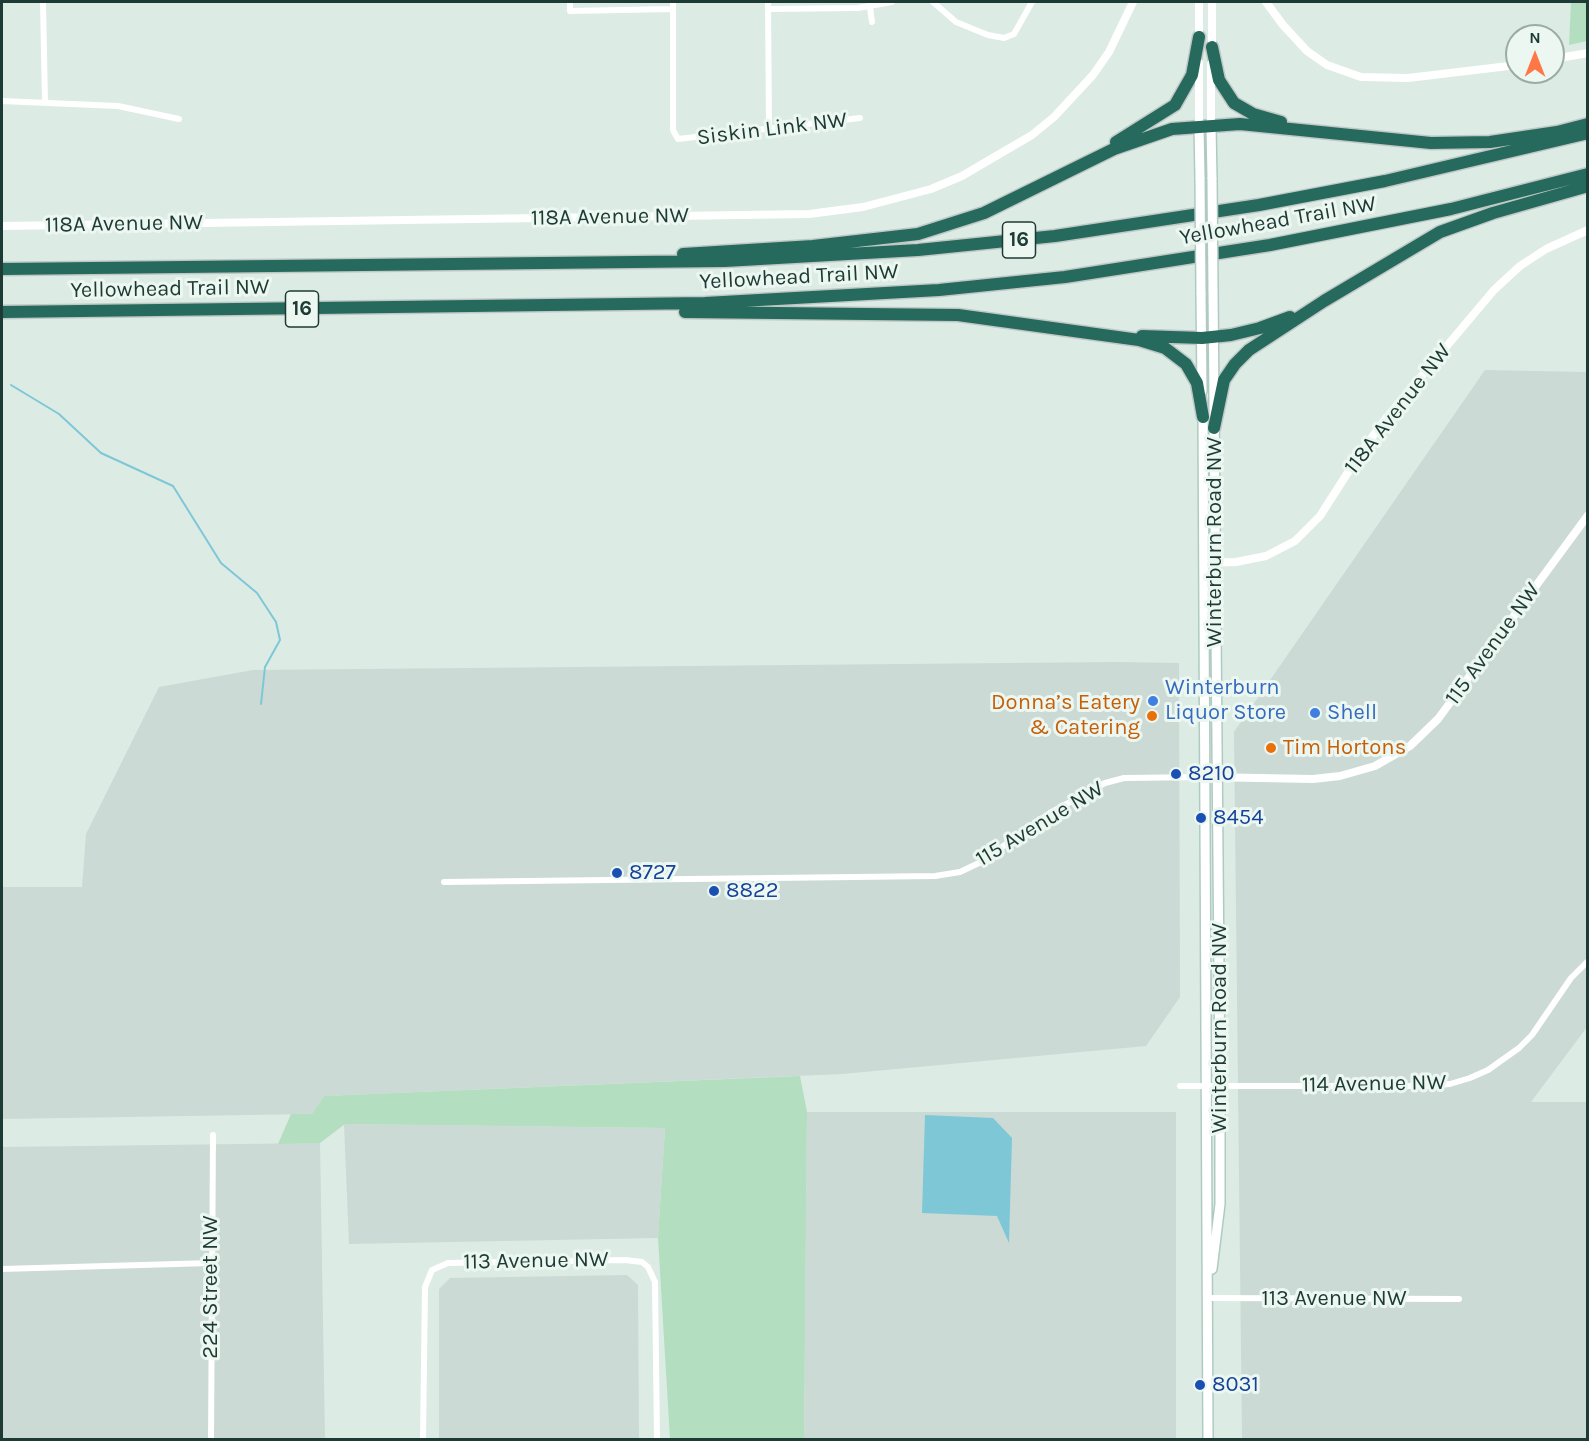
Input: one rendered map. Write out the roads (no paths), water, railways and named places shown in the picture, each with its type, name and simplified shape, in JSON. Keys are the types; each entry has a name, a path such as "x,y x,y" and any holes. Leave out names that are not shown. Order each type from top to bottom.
{"highway":[{"path":"1077,166 1175,105 1192,75 1199,37"},
{"path":"1212,47 1219,80 1234,103 1253,114 1314,131"},
{"path":"538,264 813,246 918,234 984,213 1077,166 1142,138 1172,129 1240,124 1431,143 1467,142 1557,132 1587,124"},
{"name":"Yellowhead Trail NW","path":"2,269 538,264 790,259 907,251 1055,236 1318,194 1466,163 1587,132"},
{"name":"Yellowhead Trail NW","path":"2,312 603,306 875,296 1075,275 1208,256 1451,209 1587,174"},
{"path":"1214,428 1224,380 1235,364 1249,350 1323,301 1440,232 1493,213 1587,186"},
{"path":"1101,334 1207,338 1260,328 1323,301"},
{"path":"603,306 680,312 948,315 1101,334 1155,344 1174,353 1195,377 1203,417"}],"main road":[{"name":"Winterburn Road NW","path":"1205,126 1212,179 1213,289 1207,338 1203,417 1208,1440"},
{"name":"Winterburn Road NW","path":"1205,126 1200,180 1201,292 1214,428 1220,1086 1220,1204 1208,1298"}],"street":[{"path":"43,2 45,103"},
{"path":"570,2 570,10 673,9"},
{"name":"Siskin Link NW","path":"673,2 673,130 676,136 686,139 860,118"},
{"path":"769,129 768,5 870,7 892,2"},
{"path":"933,2 956,22 1004,38 1014,34 1032,2"},
{"name":"118A Avenue NW","path":"2,226 809,214 863,207 921,192 952,180 1000,156 1032,135 1054,117 1094,75 1109,52 1133,2"},
{"name":"Winterburn Road NW","path":"1199,2 1205,126"},
{"name":"Winterburn Road NW","path":"1205,126 1212,47 1212,2"},
{"path":"1266,2 1283,26 1307,51 1327,65 1362,77 1408,78 1505,66"},
{"path":"870,7 872,22"},
{"path":"1565,57 1587,53"},
{"path":"2,101 118,106 179,120"},
{"name":"118A Avenue NW","path":"1204,563 1266,556 1295,541 1309,530 1374,434 1494,290 1520,266 1546,249 1587,230"},
{"name":"115 Avenue NW","path":"444,882 935,876 960,872 981,862 1050,813 1105,783 1124,778 1313,779 1340,776 1375,766 1410,746 1438,719 1587,515"},
{"name":"114 Avenue NW","path":"1180,1086 1425,1086 1450,1084 1470,1078 1488,1070 1519,1048 1532,1035 1571,978 1587,961"},
{"name":"224 Street NW","path":"211,1440 213,1135"},
{"name":"113 Avenue NW","path":"423,1440 425,1287 432,1270 448,1263 625,1260 642,1262 652,1274 657,1294 657,1440"},
{"path":"2,1269 211,1263"},
{"name":"113 Avenue NW","path":"1208,1298 1459,1299"}],"water":[{"path":"925,1115 993,1118 1012,1138 1009,1243 997,1216 922,1213"}],"waterway":[{"path":"11,385 59,414 101,453 173,486 221,563 257,593 276,622 280,640 265,667 261,704"}],"place":[{"name":"Winterburn Liquor Store","path":"1153,701"},
{"name":"Shell","path":"1315,713"},
{"name":"Donna’s Eatery & Catering","path":"1152,716"},
{"name":"Tim Hortons","path":"1271,748"},
{"name":"8210","path":"1176,774"},
{"name":"8454","path":"1201,818"},
{"name":"8727","path":"617,873"},
{"name":"8822","path":"714,891"},
{"name":"8031","path":"1200,1385"}]}
